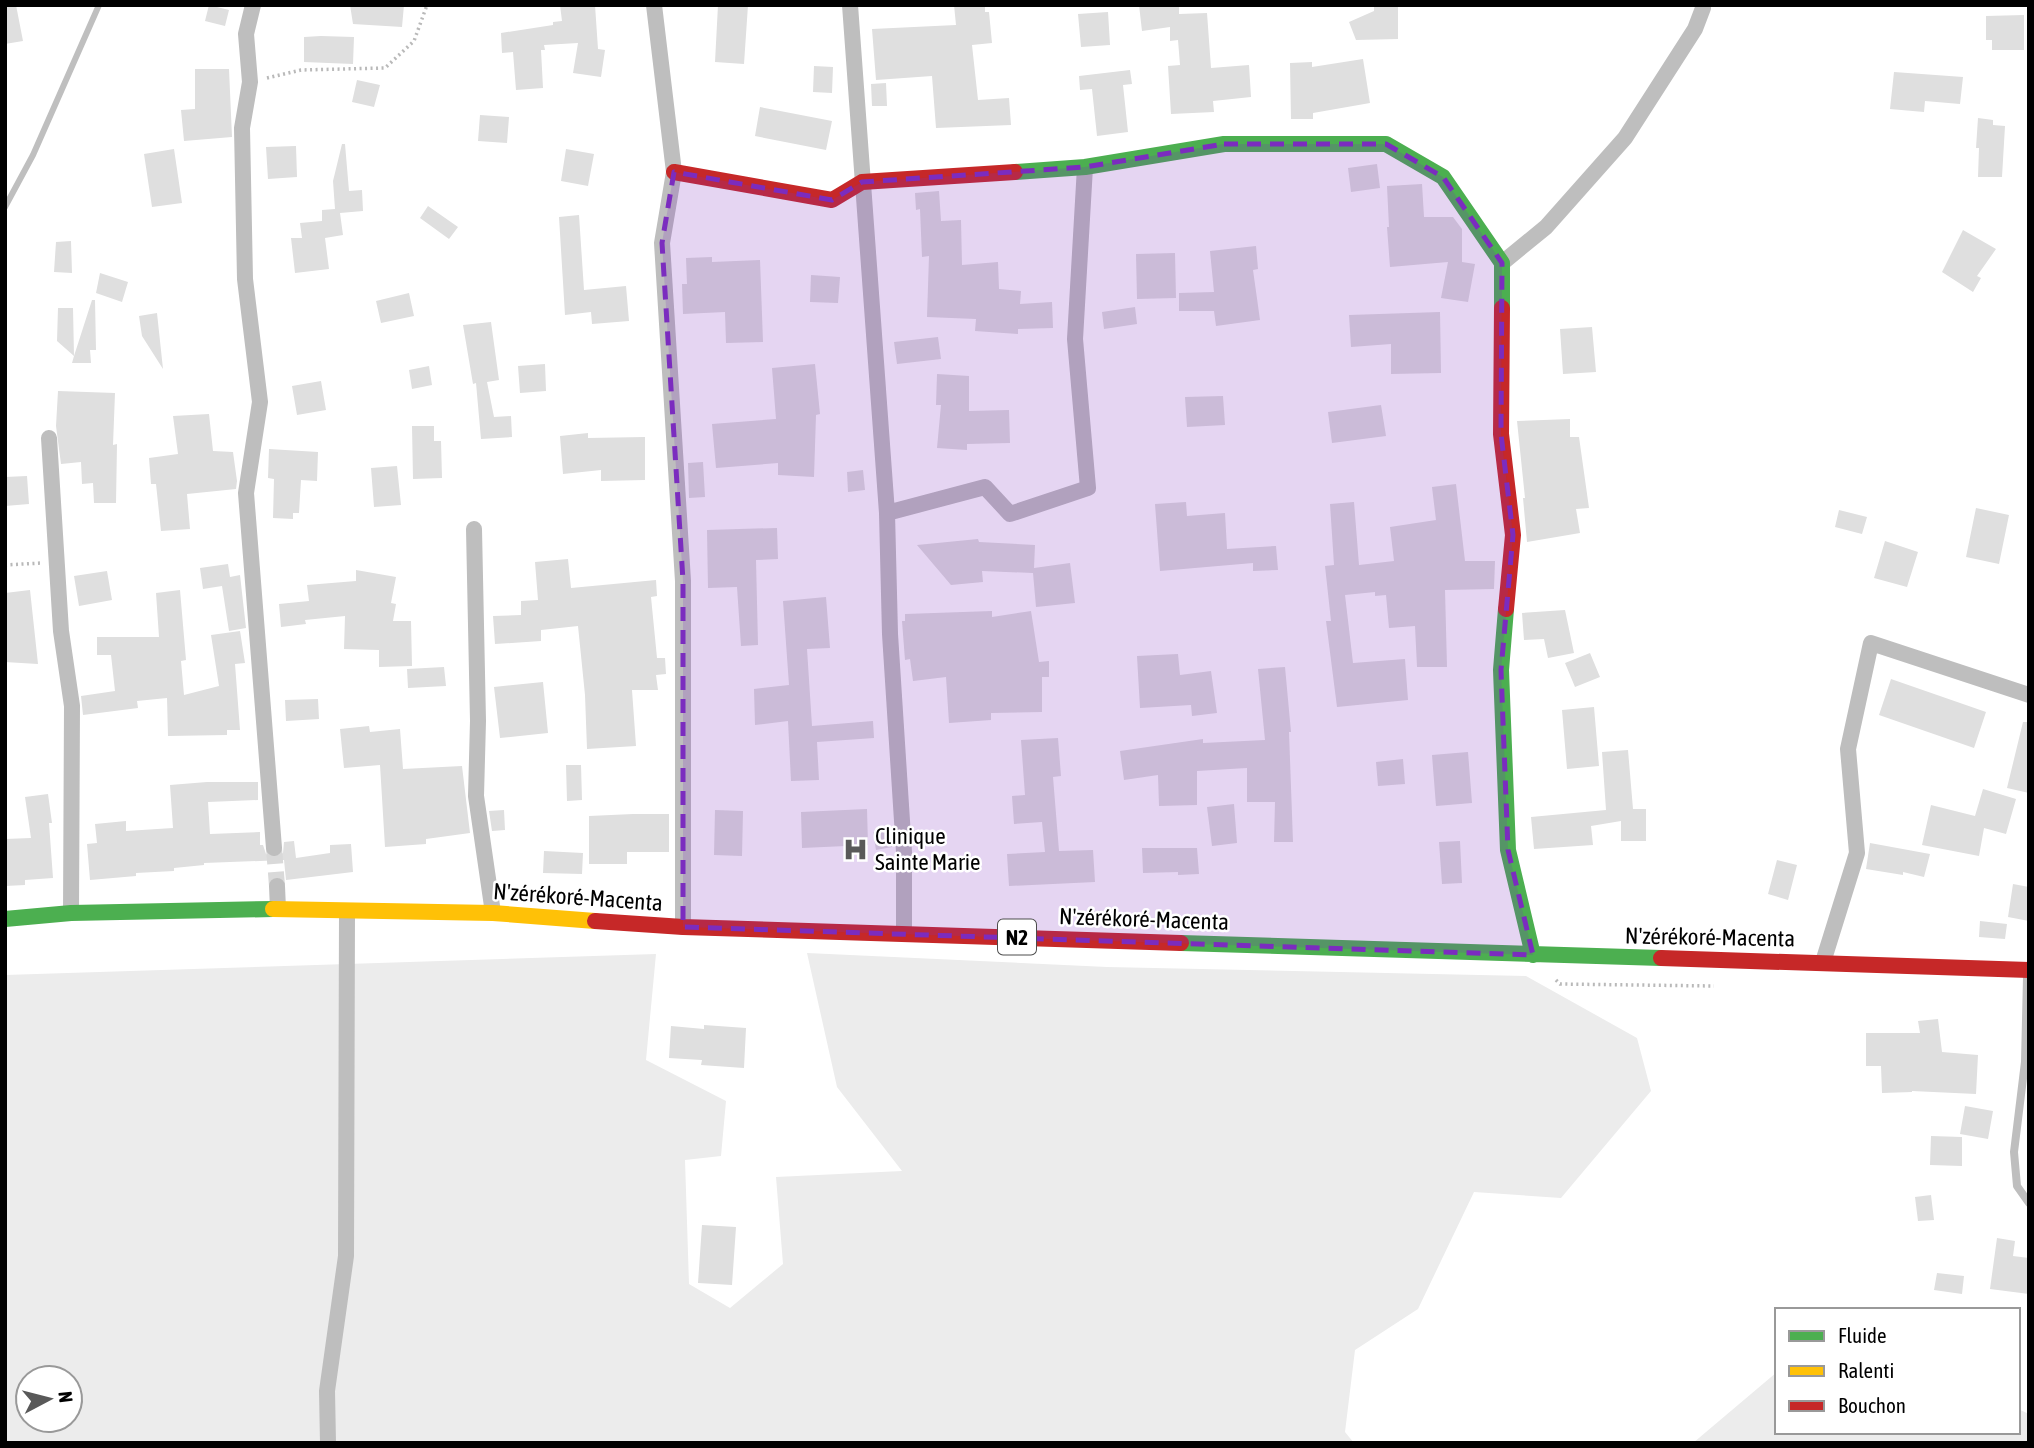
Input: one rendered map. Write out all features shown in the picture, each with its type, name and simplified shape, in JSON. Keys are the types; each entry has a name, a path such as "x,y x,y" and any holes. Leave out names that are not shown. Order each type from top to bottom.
{"main road":[{"path":"674,172 832,200 862,182 1085,167 1224,144 1386,144 1443,177 1502,263 1501,434 1513,535 1501,670 1508,850 1533,955"},
{"name":"N'zérékoré-Macenta","path":"5,919 71,913 278,909 493,913 683,927 2028,970"}],"street":[{"path":"253,5 246,34 250,82 242,128 245,279 260,402 246,492 274,848"},
{"path":"654,5 674,172 662,243 682,581 683,927"},
{"path":"850,5 887,513 890,634 904,852 904,933"},
{"path":"1502,263 1546,227 1625,138 1695,29 1703,8"},
{"path":"887,513 985,487 1010,514 1088,488 1075,339 1085,167"},
{"path":"49,438 61,631 72,706 71,913"},
{"path":"474,528 478,721 476,796 493,913"},
{"path":"1823,962 1857,853 1848,749 1871,643 2029,695"},
{"path":"277,886 278,909"},
{"path":"328,1443 327,1391 346,1256 347,912"}],"lane":[{"path":"2028,970 2025,1062 2014,1152 2017,1186 2029,1203"}],"path":[{"path":"250,82 301,70 385,68 414,41 427,5"},
{"path":"5,565 57,562"}],"highlighted area":[{"path":"1224,144 1386,144 1443,177 1502,263 1501,434 1513,535 1501,670 1508,850 1533,955 683,927 683,581 662,243 674,172 832,200 862,182 1085,167"}],"shaded area":[{"path":"807,953 1107,967 1526,976 1637,1038 1651,1091 1561,1198 1474,1192 1418,1309 1355,1350 1345,1432 1354,1443 5,1443 5,975 656,954 646,1060 726,1101 721,1156 685,1160 689,1284 730,1308 783,1264 776,1177 902,1171 837,1087"},
{"path":"1775,1374 1775,1434 2020,1434 2020,1410 2029,1414 2029,1443 1693,1443"}],"building":[{"path":"5,5 16,5 23,41 5,44"},
{"path":"209,5 229,10 225,26 205,21"},
{"path":"350,5 404,5 402,27 353,24"},
{"path":"560,5 595,5 598,49 605,50 601,77 573,73 578,43 544,45 545,50 541,50 543,88 516,90 513,52 502,53 501,33 553,25 553,22 562,21"},
{"path":"718,5 748,5 744,64 715,62"},
{"path":"954,5 985,5 985,12 989,12 992,43 972,45 978,100 1009,98 1011,125 936,128 932,76 876,80 872,29 956,25"},
{"path":"1139,5 1179,5 1179,14 1207,13 1211,68 1249,65 1251,97 1213,101 1214,112 1171,114 1168,66 1180,65 1178,40 1170,41 1170,27 1142,31"},
{"path":"1374,5 1398,5 1398,39 1356,40 1349,22 1374,11"},
{"path":"1108,12 1110,45 1081,47 1078,14"},
{"path":"2024,15 2024,50 1992,50 1992,40 1986,40 1986,16"},
{"path":"304,37 354,37 353,64 304,62"},
{"path":"1363,59 1370,103 1313,113 1313,119 1291,119 1290,63 1312,62 1312,67"},
{"path":"814,66 833,67 832,93 813,92"},
{"path":"195,69 229,69 232,137 184,141 181,110 195,109"},
{"path":"1130,70 1132,84 1123,85 1128,132 1097,136 1092,89 1080,90 1079,76"},
{"path":"1894,72 1963,77 1960,104 1925,101 1924,112 1890,109"},
{"path":"357,80 380,85 374,107 352,102"},
{"path":"886,83 887,106 872,106 871,84"},
{"path":"760,107 832,121 826,150 755,136"},
{"path":"480,115 509,117 507,143 478,141"},
{"path":"1978,118 1993,120 1993,125 2005,126 2002,177 1978,177"},
{"path":"342,144 345,144 349,191 362,190 363,211 340,213 343,235 325,238 329,269 295,273 291,238 302,238 300,223 322,221 322,210 335,209 333,181"},
{"path":"296,146 297,177 268,179 266,147"},
{"path":"174,149 182,203 152,207 144,154"},
{"path":"566,149 594,154 588,186 561,181"},
{"path":"1377,164 1380,188 1351,192 1348,168"},
{"path":"1422,184 1424,217 1453,217 1462,229 1462,262 1475,264 1468,302 1441,298 1448,262 1390,267 1387,186"},
{"path":"939,191 941,221 961,220 962,265 998,262 999,289 1021,291 1020,304 1052,302 1053,328 1018,329 1018,334 975,331 976,319 927,317 929,256 922,257 920,209 916,210 915,193"},
{"path":"428,206 458,227 449,239 420,218"},
{"path":"579,215 584,290 626,286 629,321 592,324 591,312 565,315 559,217"},
{"path":"1963,230 1996,249 1977,276 1981,278 1973,292 1942,272"},
{"path":"71,241 72,273 54,272 56,242"},
{"path":"1256,246 1258,269 1253,270 1260,320 1216,326 1214,311 1179,311 1179,293 1214,292 1210,251"},
{"path":"1175,253 1176,298 1137,299 1136,254"},
{"path":"712,257 712,262 760,260 763,342 726,343 725,312 683,314 682,284 687,284 686,258"},
{"path":"100,273 128,282 122,302 96,293"},
{"path":"811,275 840,277 838,303 810,302"},
{"path":"409,293 414,316 381,323 376,301"},
{"path":"92,300 95,300 96,350 90,350 91,363 72,363"},
{"path":"1135,307 1137,324 1104,329 1102,312"},
{"path":"58,308 73,308 74,356 57,341"},
{"path":"1440,312 1441,373 1391,374 1391,344 1351,347 1349,315"},
{"path":"157,313 163,369 142,336 139,316"},
{"path":"491,322 499,380 487,382 494,417 511,416 512,437 481,439 476,383 473,384 463,325"},
{"path":"1592,327 1596,372 1563,374 1560,329"},
{"path":"938,337 941,359 897,364 894,342"},
{"path":"545,364 546,391 520,393 518,366"},
{"path":"815,364 820,414 816,415 814,477 778,475 778,463 716,468 712,424 776,419 772,368"},
{"path":"429,366 432,385 412,389 409,370"},
{"path":"937,374 969,376 969,411 1009,410 1010,443 967,444 967,450 937,448 941,405 936,405"},
{"path":"321,381 326,410 297,415 292,386"},
{"path":"58,391 115,393 113,445 117,444 116,503 94,503 93,483 82,484 81,462 61,464 56,426"},
{"path":"1223,396 1225,425 1187,427 1185,397"},
{"path":"1381,405 1386,436 1332,443 1328,412"},
{"path":"209,414 213,451 233,452 236,489 187,494 190,529 161,531 156,484 151,484 149,458 178,454 173,416"},
{"path":"1570,419 1570,437 1579,437 1589,508 1576,509 1580,533 1527,542 1517,421"},
{"path":"412,426 434,426 434,441 441,441 442,478 413,479"},
{"path":"588,433 588,438 645,437 645,480 601,481 601,470 563,474 560,436"},
{"path":"269,449 318,452 317,481 301,480 299,513 293,513 293,519 273,518 274,479 268,478"},
{"path":"703,462 705,497 689,498 688,463"},
{"path":"397,466 401,505 374,507 371,468"},
{"path":"863,470 865,490 848,492 847,472"},
{"path":"27,476 29,504 5,506 5,477"},
{"path":"1456,484 1465,561 1495,561 1494,589 1445,590 1447,667 1417,667 1415,626 1389,628 1386,595 1375,596 1375,592 1345,595 1353,663 1405,659 1408,700 1337,707 1326,621 1331,621 1325,566 1334,565 1330,504 1354,502 1359,565 1394,561 1390,527 1436,520 1432,487"},
{"path":"1186,502 1187,516 1225,513 1227,549 1276,546 1278,570 1253,571 1253,563 1160,571 1155,504"},
{"path":"1976,508 2009,515 1999,564 1966,557"},
{"path":"1839,510 1867,517 1862,534 1835,527"},
{"path":"777,528 778,559 756,560 758,645 741,646 737,587 708,588 707,530"},
{"path":"978,539 979,542 1035,545 1034,568 1070,563 1075,603 1036,607 1033,573 982,571 983,582 951,585 917,545"},
{"path":"1885,541 1918,552 1907,587 1874,578"},
{"path":"568,559 571,588 656,580 657,596 651,597 657,658 665,658 666,674 656,675 658,690 632,690 636,746 587,749 578,626 541,630 541,641 495,644 493,616 521,615 521,601 538,600 535,562"},
{"path":"228,564 230,577 240,575 246,628 229,631 222,586 203,589 200,568"},
{"path":"356,570 396,577 391,603 396,604 393,621 411,621 412,666 379,667 379,650 344,649 345,616 305,620 306,624 281,627 279,604 309,601 307,585 356,581"},
{"path":"107,571 112,600 79,606 74,576"},
{"path":"30,590 38,664 5,662 5,593"},
{"path":"180,590 186,660 181,661 184,695 219,686 211,635 240,631 245,663 235,664 240,730 227,730 227,735 168,736 167,698 137,701 138,708 83,715 81,696 115,691 111,655 97,655 97,637 159,637 156,593"},
{"path":"826,597 830,648 807,649 812,726 873,721 874,738 817,742 819,780 791,781 788,721 755,725 754,689 789,685 783,601"},
{"path":"1565,610 1574,653 1548,658 1544,639 1524,640 1522,613"},
{"path":"992,611 992,617 1031,611 1039,662 1049,661 1049,677 1042,677 1042,712 991,713 991,720 949,723 946,677 913,681 910,659 905,660 902,621 905,621 905,614"},
{"path":"1590,653 1600,677 1575,687 1565,663"},
{"path":"1178,654 1180,675 1211,671 1217,713 1192,716 1191,705 1140,708 1137,656"},
{"path":"444,667 446,686 408,688 407,669"},
{"path":"1285,667 1291,732 1293,842 1274,842 1275,802 1247,802 1247,768 1197,771 1197,805 1159,806 1158,775 1124,780 1120,751 1203,739 1203,743 1265,740 1258,669"},
{"path":"1891,679 1986,712 1974,748 1879,715"},
{"path":"543,682 548,733 500,738 494,687"},
{"path":"318,699 319,719 286,721 285,700"},
{"path":"1594,707 1599,766 1567,769 1562,710"},
{"path":"2023,722 2029,722 2029,793 2007,788"},
{"path":"369,726 370,732 400,729 403,769 462,766 470,833 426,839 426,844 385,847 380,765 344,768 340,729"},
{"path":"1058,738 1061,776 1053,777 1059,851 1093,850 1095,882 1009,886 1007,854 1045,852 1042,822 1014,824 1012,796 1025,795 1021,740"},
{"path":"1628,750 1633,809 1646,809 1646,841 1621,841 1621,821 1591,826 1593,845 1534,849 1531,817 1606,810 1602,752"},
{"path":"1468,752 1472,803 1436,806 1432,755"},
{"path":"1403,759 1405,784 1378,786 1376,762"},
{"path":"566,765 581,765 582,800 567,801"},
{"path":"258,782 258,800 208,802 210,834 260,832 260,845 263,845 266,854 274,858 283,853 284,842 294,841 296,858 330,853 330,845 351,844 353,872 286,880 284,860 204,863 174,868 174,871 90,880 87,844 97,843 95,824 126,821 126,831 173,828 170,785"},
{"path":"1983,789 2016,799 2006,834 1984,828 1979,856 1922,845 1931,805 1975,816"},
{"path":"48,794 52,823 49,823 53,878 25,880 25,885 5,886 5,839 31,838 25,797"},
{"path":"1234,804 1237,843 1212,846 1207,807"},
{"path":"867,809 868,845 802,848 801,812"},
{"path":"504,810 505,830 492,831 489,811"},
{"path":"715,810 743,811 742,856 714,855"},
{"path":"669,814 669,852 627,852 627,864 589,864 589,816"},
{"path":"889,830 892,847 876,850 873,832"},
{"path":"1460,841 1462,883 1442,884 1439,842"},
{"path":"1870,843 1930,854 1924,877 1866,869"},
{"path":"1142,848 1197,848 1199,874 1143,873"},
{"path":"544,851 583,853 582,874 543,873"},
{"path":"1777,860 1797,865 1788,900 1768,894"},
{"path":"2013,884 2029,887 2029,921 2008,917"},
{"path":"1980,921 2007,924 2005,939 1979,937"},
{"path":"1938,1019 1942,1052 1978,1055 1976,1094 1912,1091 1882,1093 1881,1066 1866,1066 1866,1033 1920,1033 1918,1021"},
{"path":"704,1025 746,1028 744,1068 701,1065 702,1060 669,1058 671,1026 704,1029"},
{"path":"1965,1106 1993,1111 1988,1139 1960,1134"},
{"path":"1931,1136 1962,1137 1962,1166 1930,1165"},
{"path":"1931,1195 1934,1220 1918,1221 1915,1197"},
{"path":"702,1225 736,1227 732,1285 698,1283"},
{"path":"1997,1238 2015,1241 2013,1256 2029,1258 2029,1294 1990,1289"},
{"path":"1937,1273 1964,1276 1962,1294 1934,1290"}],"waterway":[{"path":"5,207 33,155 99,5"}],"tunnel":[{"path":"274,848 277,886"}],"traffic: fast":[{"path":"1015,172 1085,167 1224,144 1386,144 1443,177 1502,263 1502,308"},
{"path":"1506,609 1501,670 1508,850 1533,955"},
{"path":"5,919 71,913 273,909"},
{"path":"1181,943 1661,958"}],"traffic: slow":[{"path":"273,909 493,913 595,921"}],"traffic: jam":[{"path":"674,172 832,200 862,182 1015,172"},
{"path":"1502,308 1501,434 1513,535 1506,609"},
{"path":"595,921 683,927 1181,943"},
{"path":"1661,958 2029,970"}],"place":[{"name":"Clinique Sainte Marie","path":"855,849"}]}
